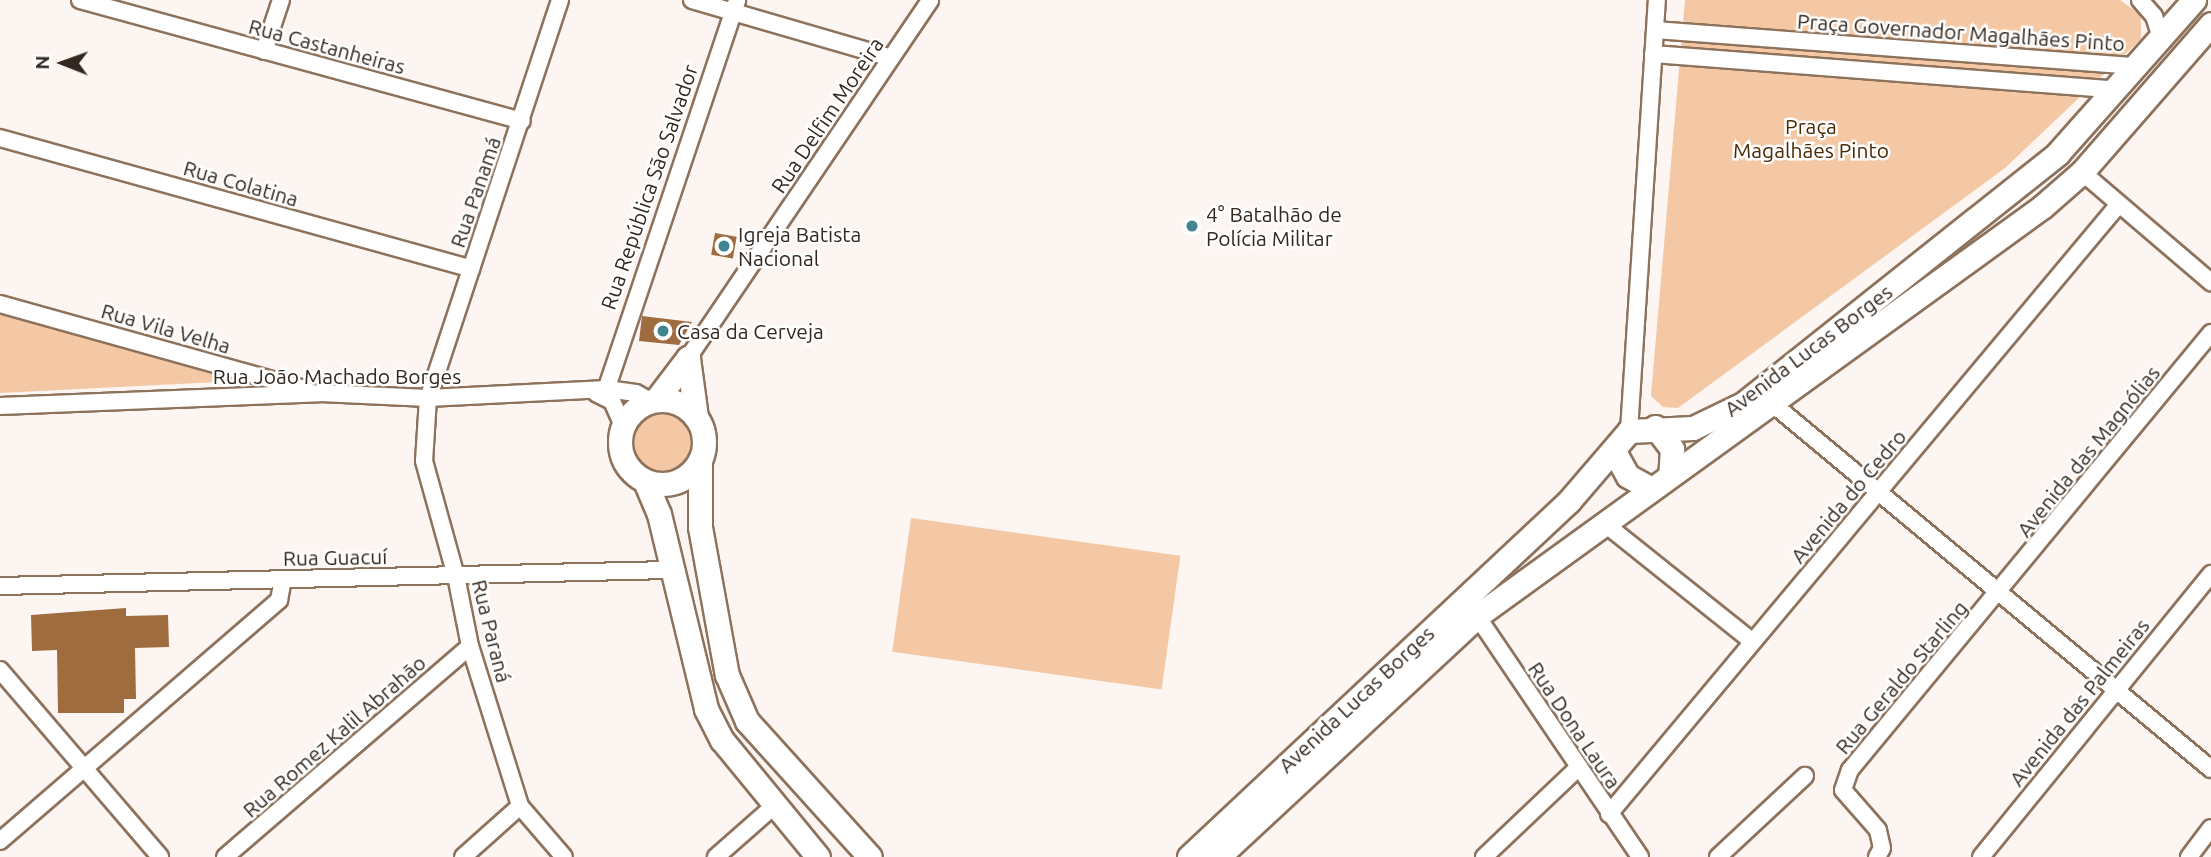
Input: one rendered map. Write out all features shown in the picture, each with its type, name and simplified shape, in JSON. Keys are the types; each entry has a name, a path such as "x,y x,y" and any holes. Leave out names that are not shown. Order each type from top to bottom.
{"street":[{"name":"Rua Castanheiras","path":"80,0 522,121"},
{"path":"264,51 281,0"},
{"name":"Rua Panamá","path":"428,398 560,0"},
{"path":"692,0 734,5 891,58"},
{"name":"Rua Delfim Moreira","path":"688,358 930,0"},
{"path":"1629,430 1657,0"},
{"path":"2140,0 2154,16 2161,38 2163,79"},
{"name":"Avenida Lucas Borges","path":"1189,857 1615,453 1629,430 1655,427 1693,428 1743,404 2058,153 2118,90 2194,0"},
{"name":"Rua República São Salvador","path":"600,392 734,5"},
{"name":"Avenida Lucas Borges","path":"1218,857 1477,616 2042,207 2082,172 2211,24"},
{"name":"Praça Governador Magalhães Pinto","path":"1655,30 2139,66"},
{"path":"1653,54 2118,90"},
{"name":"Rua Colatina","path":"0,138 471,269"},
{"path":"2082,172 2211,282"},
{"name":"Avenida do Cedro","path":"1609,814 2119,204"},
{"name":"Rua Vila Velha","path":"0,304 320,393"},
{"name":"Avenida das Magnólias","path":"1998,596 2211,333"},
{"path":"623,426 639,407 653,401 688,358"},
{"path":"688,358 696,417 704,438 700,460 705,561 727,675 747,721 870,857"},
{"path":"600,392 618,409 623,426 621,452 634,474 645,481 670,484 693,471 700,460"},
{"name":"Rua João Machado Borges","path":"0,406 320,393 428,398 600,392 635,393 653,401"},
{"name":"Rua Paraná","path":"428,398 425,461 456,576 470,646 520,806 564,857"},
{"path":"653,401 678,403 696,417"},
{"path":"1773,404 1998,596 2211,769"},
{"path":"1655,427 1672,449 1670,475"},
{"path":"1615,453 1628,476 1651,489"},
{"path":"645,481 659,514 706,709 722,740 818,857"},
{"path":"1604,523 1752,641"},
{"name":"Rua Guacuí","path":"0,586 671,570"},
{"name":"Avenida das Palmeiras","path":"1981,857 2113,691 2211,574"},
{"path":"0,841 86,770 279,600 283,580"},
{"name":"Rua Geraldo Starling","path":"1877,857 1882,840 1873,824 1847,800 1845,780 1998,596"},
{"name":"Rua Dona Laura","path":"1477,616 1640,857"},
{"name":"Rua Romez Kalil Abrahão","path":"225,857 470,646"},
{"path":"0,670 160,857"},
{"path":"1484,857 1579,767"},
{"path":"1718,857 1805,776"},
{"path":"716,857 775,805"},
{"path":"463,857 520,806"},
{"path":"2189,857 2211,828"}],"green space":[{"name":"Praça Magalhães Pinto","path":"1685,0 2120,0 2141,15 2141,39 2005,168 1678,408 1663,407 1651,396"},
{"path":"0,313 237,381 0,393"},
{"path":"663,407 688,417 698,442 688,467 663,477 638,467 628,442 638,417"},
{"path":"911,518 1180,556 1162,690 892,652"}],"building":[{"name":"Igreja Batista Nacional","path":"715,233 737,237 733,258 711,255"},
{"name":"Casa da Cerveja","path":"642,316 692,322 679,345 639,341"},
{"path":"126,608 126,616 168,615 169,647 135,648 136,699 124,699 124,713 58,713 57,650 32,651 31,615"}],"place":[{"name":"4° Batalhão de Polícia Militar","path":"1192,226"},
{"name":"Igreja Batista Nacional","path":"724,246"},
{"name":"Casa da Cerveja","path":"663,331"}]}
